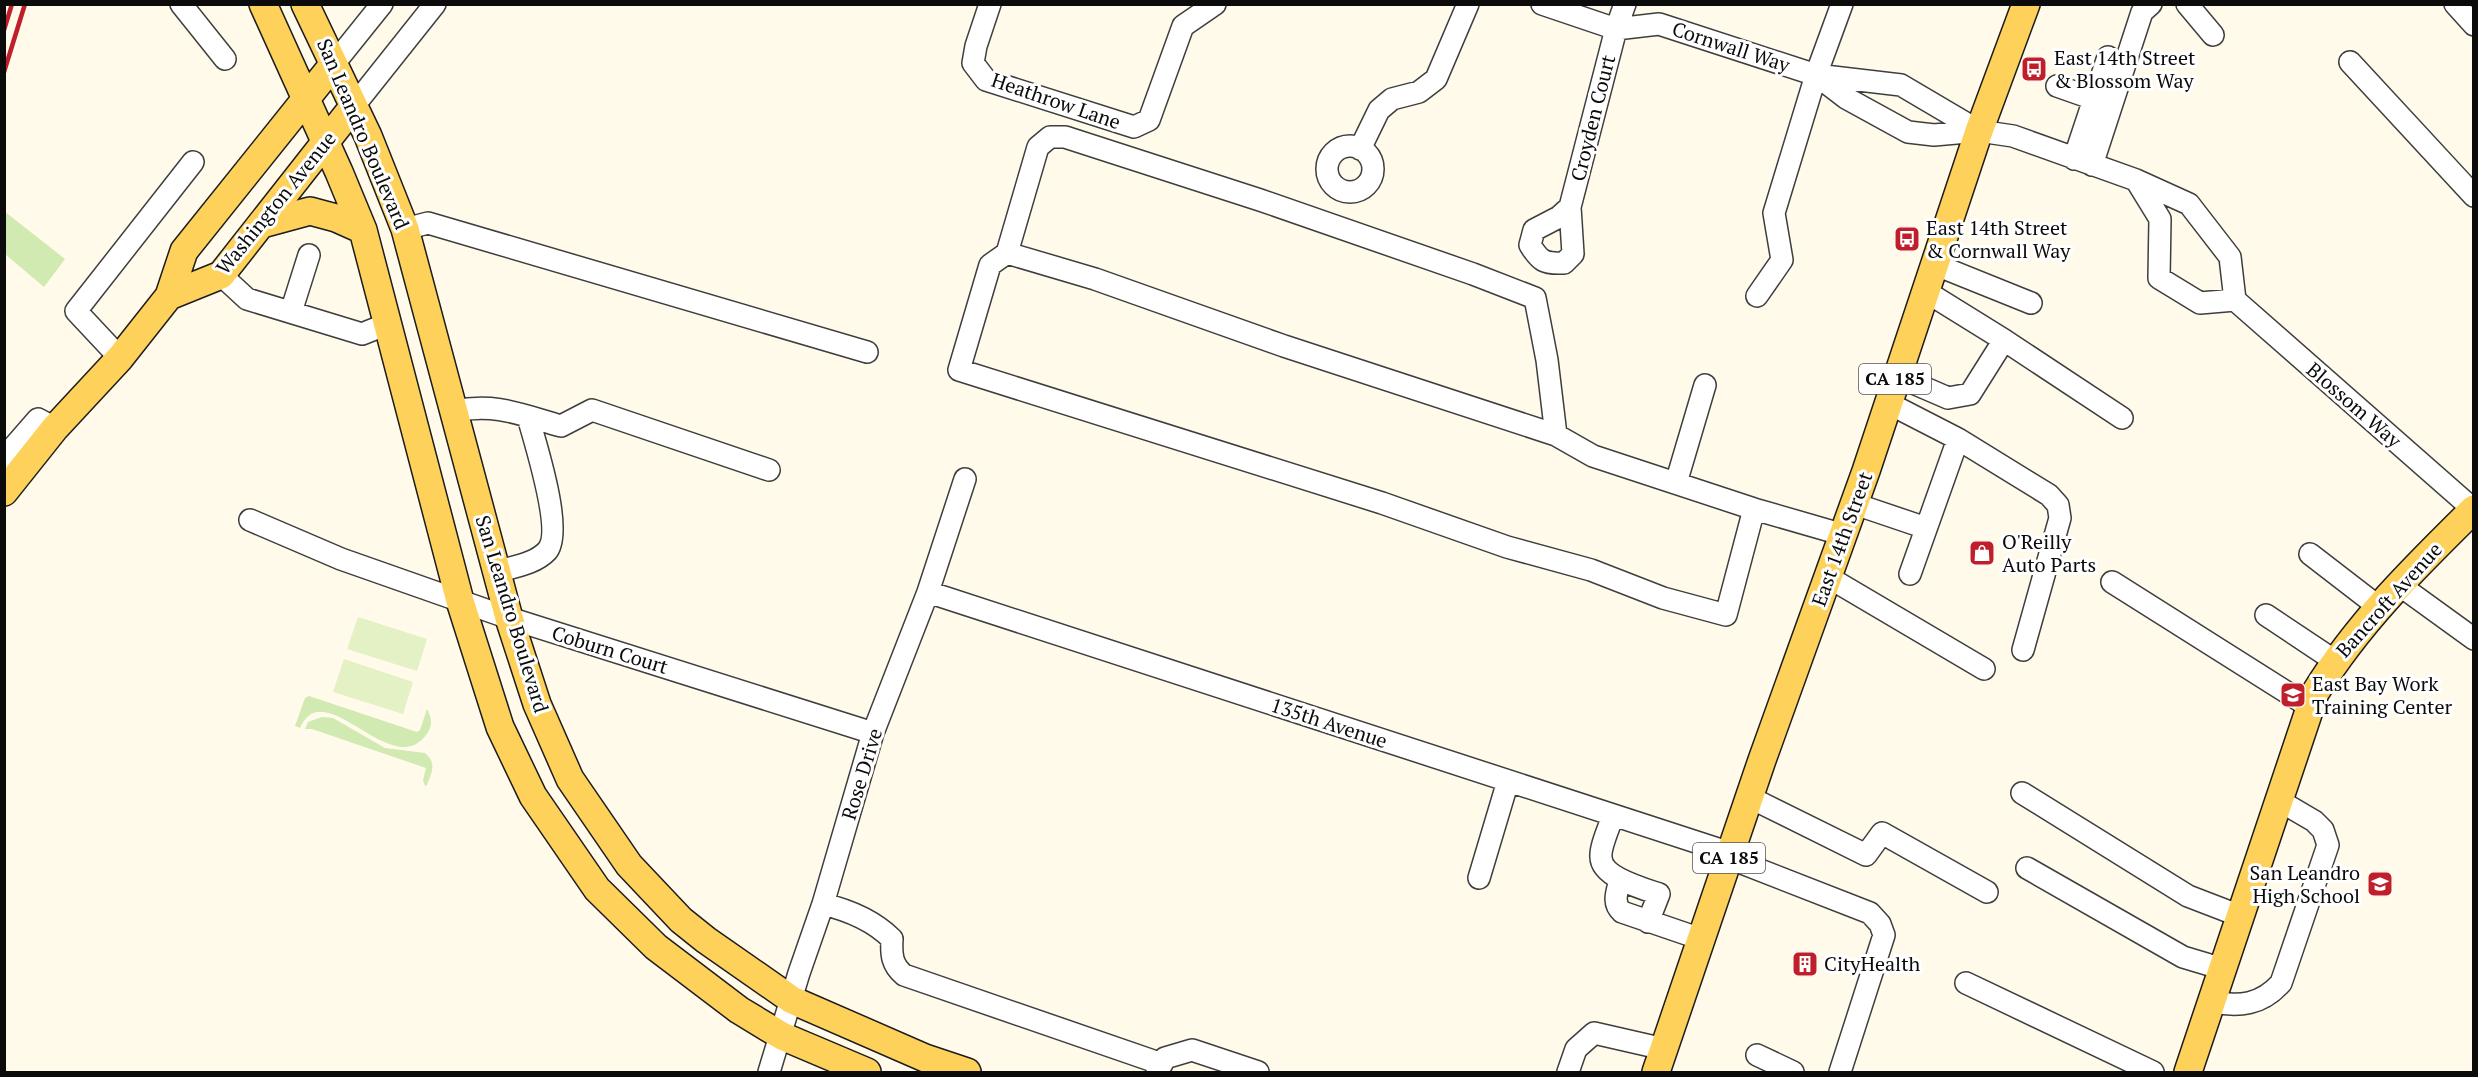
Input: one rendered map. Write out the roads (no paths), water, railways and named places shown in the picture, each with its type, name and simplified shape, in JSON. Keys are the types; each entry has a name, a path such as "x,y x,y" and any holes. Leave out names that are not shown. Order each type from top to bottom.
{"main road":[{"name":"San Leandro Boulevard","path":"263,4 326,141 363,230 460,601 500,727 533,796 597,889 656,946 739,1010 782,1036 867,1072"},
{"name":"San Leandro Boulevard","path":"305,4 368,136 405,229 509,618 537,704 570,779 629,866 681,920 760,979 792,1000 925,1058 967,1072"},
{"name":"East 14th Street","path":"1660,1061 1749,797 1855,504 1979,131 2026,4"},
{"name":"Washington Avenue","path":"4,492 55,428 120,358 169,296 184,251 333,65"},
{"name":"Washington Avenue","path":"169,296 221,275 353,107"},
{"path":"262,224 310,211 336,218 363,230"},
{"name":"Bancroft Avenue","path":"2188,1072 2315,693 2335,661 2398,584 2473,509"}],"street":[{"path":"181,4 225,59"},
{"name":"Washington Avenue","path":"333,65 382,4"},
{"name":"Washington Avenue","path":"353,107 435,4"},
{"name":"Heathrow Lane","path":"990,4 973,63 986,80 1134,127 1149,120 1183,26 1215,4"},
{"path":"1360,149 1379,110 1392,99 1419,92 1436,79 1468,4"},
{"name":"Cornwall Way","path":"1542,4 1616,29 1659,24 1816,75 1901,86 1979,131"},
{"name":"Croyden Court","path":"1570,207 1616,29 1625,4"},
{"path":"1757,296 1782,260 1774,213 1816,75 1842,4"},
{"path":"2083,162 2142,12 2151,4"},
{"path":"2187,4 2213,35"},
{"path":"2455,4 2474,25"},
{"path":"2083,162 2094,99 2108,57"},
{"path":"2350,62 2474,196"},
{"name":"Cornwall Way","path":"1816,75 1846,98 1908,132 1934,135 1979,131"},
{"path":"2057,86 2094,99"},
{"path":"1979,131 2013,136 2136,180 2189,204 2230,257 2235,300 2200,303 2159,278 2160,219 2136,180"},
{"path":"1557,435 1547,360 1535,298 1260,200 1065,137 1050,137 1038,147 1007,253 990,265 959,370 1382,503 1508,547 1591,570 1663,598 1726,615 1754,509"},
{"path":"120,358 76,311 193,162"},
{"path":"405,229 428,224 867,352"},
{"path":"1007,253 1095,279 1284,346 1557,435 1593,456 1754,509 1844,535"},
{"path":"291,312 309,255"},
{"path":"1934,264 2031,303"},
{"path":"221,275 247,299 362,334 387,324"},
{"path":"1925,291 2122,418"},
{"name":"Blossom Way","path":"2235,300 2473,509"},
{"path":"1897,376 1948,398 1970,394 2004,340"},
{"path":"1676,483 1706,385"},
{"path":"1888,403 1958,438 2049,495 2058,505 2060,518 2023,650"},
{"path":"453,411 476,407 497,408 561,426 592,410 770,470"},
{"path":"496,572 533,561 548,550 554,536 553,516 528,417"},
{"path":"4,458 38,419 55,428"},
{"path":"1910,574 1958,438"},
{"name":"Rose Drive","path":"769,1072 823,904 873,733 928,592 964,479"},
{"path":"1855,504 1926,528"},
{"name":"Coburn Court","path":"250,520 341,559 509,618 873,733"},
{"path":"2310,554 2379,608"},
{"path":"1828,577 1984,669"},
{"path":"2112,582 2310,707"},
{"path":"2398,584 2474,639"},
{"name":"135th Avenue","path":"928,592 1613,815 1729,856 1870,913 1880,924 1884,935 1840,1072"},
{"path":"2266,615 2335,661"},
{"path":"1479,878 1508,781"},
{"path":"2022,793 2188,896 2240,916"},
{"path":"1749,797 1866,855 1882,833 1987,892"},
{"path":"2212,1002 2234,1006 2257,1001 2271,994 2281,983 2328,845 2323,830 2314,821 2278,800"},
{"path":"1613,815 1601,856 1603,864 1620,880 1659,894 1648,922"},
{"path":"2027,868 2183,957 2223,969"},
{"path":"1620,880 1615,899 1617,908 1622,912 1701,939"},
{"path":"823,904 842,909 882,929 891,939 891,954 895,967 904,975 1159,1068 1165,1058 1192,1050 1258,1072"},
{"path":"1966,983 2153,1072"},
{"path":"1568,1072 1576,1049 1594,1033 1660,1061"},
{"path":"1757,1055 1793,1072"}],"railway":[{"path":"4,30 12,4"},
{"path":"4,72 25,4"}],"place":[{"name":"East 14th Street & Blossom Way","path":"2034,69"},
{"name":"East 14th Street & Cornwall Way","path":"1907,239"},
{"name":"O'Reilly Auto Parts","path":"1982,553"},
{"name":"East Bay Work Training Center","path":"2293,695"},
{"name":"San Leandro High School","path":"2380,884"},
{"name":"CityHealth","path":"1805,964"}]}
